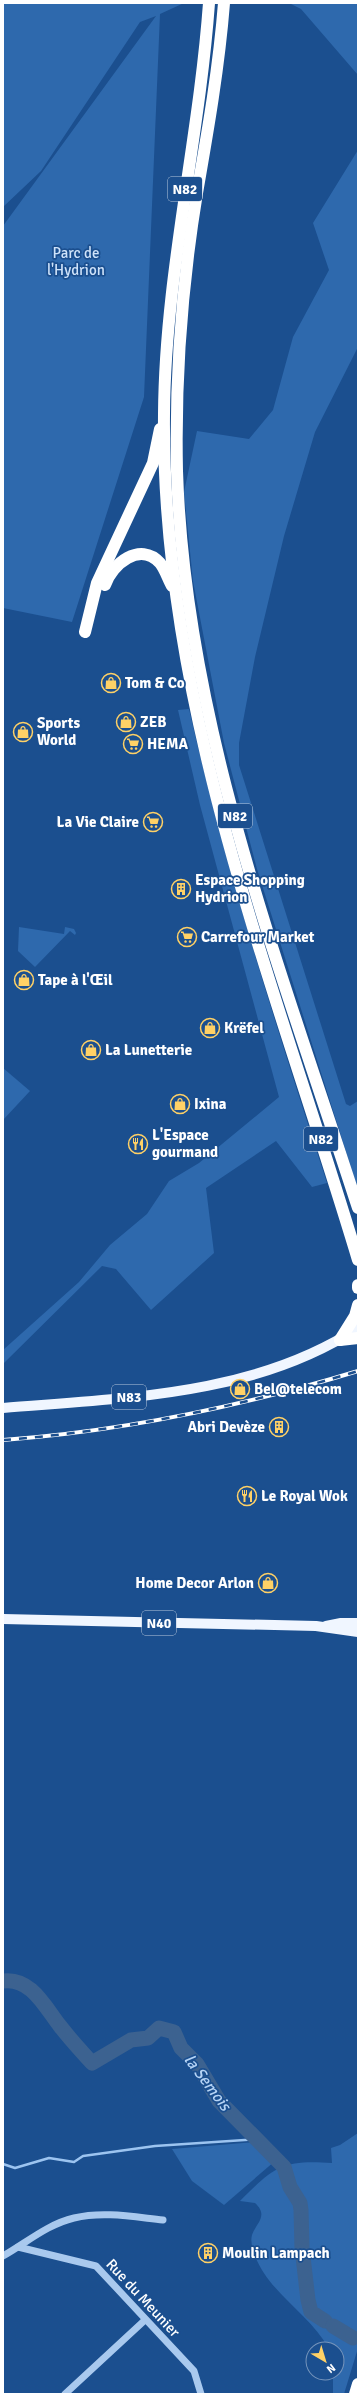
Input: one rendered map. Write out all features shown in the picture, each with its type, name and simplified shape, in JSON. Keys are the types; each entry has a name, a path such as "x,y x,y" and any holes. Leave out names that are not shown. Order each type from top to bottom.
{"highway":[{"name":"N82","path":"209,3 172,284 164,417 166,487 174,590 199,725 239,883 358,1260"},
{"name":"N82","path":"224,3 213,104 197,194 180,340 177,471 182,543 196,648 229,795 251,877 358,1208"},
{"path":"164,417 156,441 153,464 97,583 85,632 95,615 106,582 124,558 137,554 149,556 160,563 174,590"},
{"path":"340,1340 355,1316 358,1304"},
{"path":"340,1340 358,1338"},
{"path":"355,2394 358,2384"}],"main road":[{"name":"N83","path":"3,1408 142,1396 207,1386 298,1360 340,1340 358,1328"},
{"name":"N40","path":"3,1619 324,1627 358,1632"},
{"name":"N40","path":"324,1627 341,1622 358,1623"}],"street":[{"path":"3,2256 36,2235 74,2218 110,2215 163,2220"},
{"name":"Rue du Meunier","path":"18,2247 96,2266 194,2371 202,2394"},
{"path":"65,2394 145,2320"}],"green space":[{"name":"Parc de l'Hydrion","path":"3,3 184,3 160,14 144,397 72,622 3,608 3,226 156,16 140,22 41,171 3,207"},
{"path":"289,3 358,3 358,75 301,9"},
{"path":"358,150 358,347 315,432 284,536 255,657 239,743 239,765 346,1104 350,1106 358,1101 358,1190 257,869 224,743 193,581 184,492 197,431 249,439 273,410 293,337 329,270 313,223"},
{"path":"189,709 203,769 235,888 327,1183 312,1187 276,1141 206,1188 214,1253 151,1310 116,1269 102,1266 3,1364 3,1350 79,1282 110,1245 147,1214 169,1181 199,1163 279,1097 200,805 178,710"},
{"path":"19,927 64,934 65,927 74,929 76,933 75,935 70,931 35,967 18,951"},
{"path":"3,1068 30,1091 3,1120"},
{"path":"358,2133 358,2348 344,2394 333,2394 333,2381 345,2381 345,2341 324,2341 312,2325 270,2282 255,2256 251,2240 260,2219 261,2212 255,2203 240,2201 262,2180 280,2168 290,2164 315,2162 332,2163 331,2148 340,2145"},
{"path":"255,2142 275,2161 224,2205 192,2181 172,2149"}],"waterway":[{"name":"la Semois","path":"3,1981 13,1981 29,1988 43,2002 64,2031 92,2063 131,2040 148,2038 159,2028 174,2032 181,2048 197,2064 219,2101 284,2167 290,2187 300,2203 302,2248 308,2300 311,2312 325,2321"},
{"path":"3,2164 15,2168 49,2158 74,2162 83,2156 155,2146 258,2139"},
{"name":"la Semois","path":"333,2326 353,2338"}],"railway":[{"path":"3,1440 93,1430 182,1415 227,1406 315,1384 358,1371"}],"place":[{"name":"Tom & Co","path":"111,683"},
{"name":"ZEB","path":"126,722"},
{"name":"Sports World","path":"23,732"},
{"name":"HEMA","path":"133,744"},
{"name":"La Vie Claire","path":"153,822"},
{"name":"Espace Shopping Hydrion","path":"181,889"},
{"name":"Carrefour Market","path":"187,937"},
{"name":"Tape à l'Œil","path":"24,980"},
{"name":"Krëfel","path":"210,1028"},
{"name":"La Lunetterie","path":"91,1050"},
{"name":"Ixina","path":"180,1104"},
{"name":"L'Espace gourmand","path":"138,1144"},
{"name":"Bel@telecom","path":"240,1389"},
{"name":"Abri Devèze","path":"279,1427"},
{"name":"Le Royal Wok","path":"247,1496"},
{"name":"Home Decor Arlon","path":"268,1583"},
{"name":"Moulin Lampach","path":"208,2253"}]}
